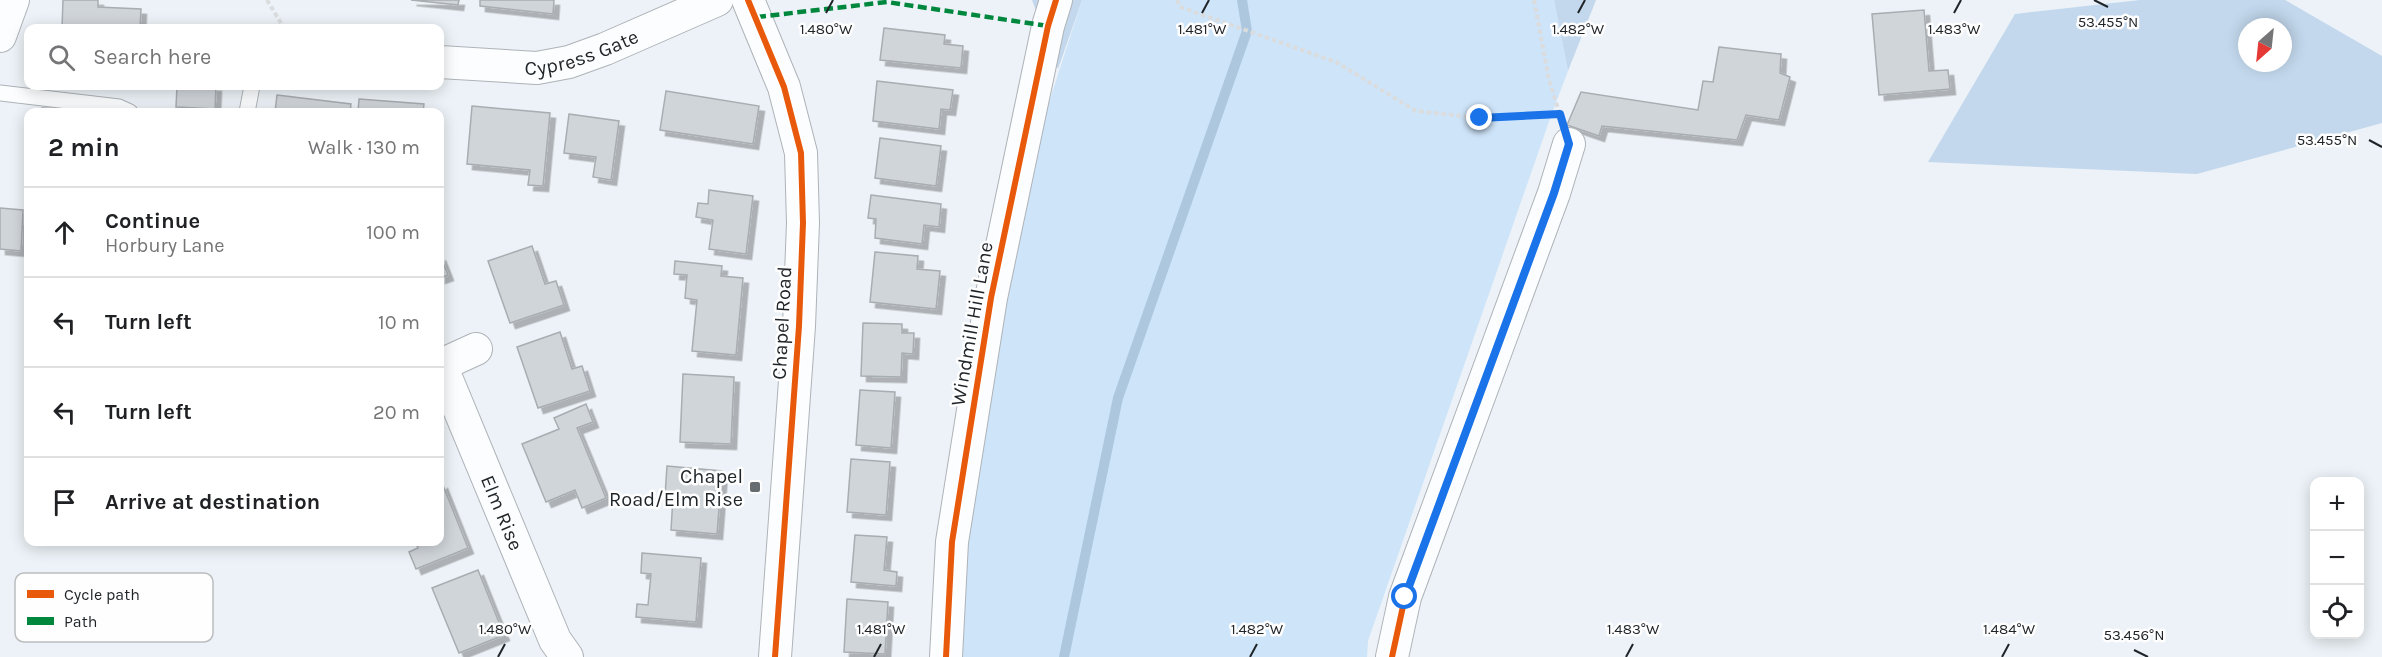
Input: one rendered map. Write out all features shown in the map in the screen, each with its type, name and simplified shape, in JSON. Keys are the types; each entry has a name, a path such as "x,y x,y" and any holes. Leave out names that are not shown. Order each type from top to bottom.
{"street":[{"path":"0,36 13,0"},
{"name":"Cypress Gate","path":"444,62 537,68 569,62 605,49 717,0"},
{"name":"Chapel Road","path":"748,0 784,87 801,153 803,223 799,326 775,657"},
{"name":"Windmill Hill Lane","path":"946,657 952,542 991,298 1048,26 1056,0"},
{"path":"1392,657 1405,597 1550,204 1569,144"},
{"name":"Elm Rise","path":"444,362 476,349"},
{"name":"Elm Rise","path":"444,374 555,640 567,657"}],"lane":[{"path":"248,108 251,90"},
{"path":"0,93 123,108"}],"path":[{"path":"267,0 282,24"},
{"path":"1177,0 1180,7 1336,62 1416,111 1480,118 1560,114"},
{"path":"1534,0 1549,80 1569,144"}],"shaded area":[{"path":"1032,0 1082,0 1058,69"},
{"path":"1082,0 1554,0 1568,71 1368,641 1367,657 960,657 966,546 1031,158"},
{"path":"1554,0 1596,0 1568,71"},
{"path":"2140,0 2285,0 2382,56 2382,123 2197,174 1928,162 2015,14"}],"building":[{"path":"63,0 98,0 98,7 141,9 140,24 62,24"},
{"path":"411,0 459,0 458,5"},
{"path":"480,0 554,0 553,14 480,6"},
{"path":"1924,10 1929,71 1948,70 1950,89 1879,95 1872,14"},
{"path":"884,28 945,35 944,44 963,46 961,68 880,60"},
{"path":"1719,47 1781,54 1780,73 1790,77 1779,120 1746,115 1737,140 1602,126 1599,136 1567,125 1581,92 1698,110 1703,81 1713,82"},
{"path":"877,81 953,90 950,110 941,109 939,129 873,121"},
{"path":"177,90 216,90 215,108 176,107"},
{"path":"666,91 759,106 753,144 660,130"},
{"path":"277,95 351,104 350,108 275,108"},
{"path":"359,99 424,104 424,108 358,108"},
{"path":"472,106 550,113 543,186 528,185 530,170 467,164"},
{"path":"569,114 619,121 611,180 593,177 596,157 564,153"},
{"path":"880,138 941,146 936,186 875,178"},
{"path":"709,190 753,196 746,254 709,249 713,220 696,217 698,203 708,204"},
{"path":"871,195 941,204 939,227 924,225 922,244 875,238 876,219 868,218"},
{"path":"0,208 23,210 21,251 0,249"},
{"path":"532,246 545,284 556,281 564,305 510,323 488,261"},
{"path":"875,252 918,256 917,269 940,271 936,309 870,302"},
{"path":"675,261 722,266 721,276 743,278 736,355 692,351 697,300 685,298 687,275 674,274"},
{"path":"444,265 448,275 444,276"},
{"path":"863,323 902,324 902,333 914,333 913,354 902,353 901,377 861,376"},
{"path":"560,332 572,369 582,366 590,391 538,408 517,347"},
{"path":"683,374 734,377 731,444 680,442"},
{"path":"860,390 895,392 891,448 856,445"},
{"path":"586,404 593,422 577,428 606,498 582,508 575,490 546,502 522,444 559,429 554,418"},
{"path":"851,459 890,462 886,515 847,512"},
{"path":"667,466 722,471 717,534 671,530 673,497 665,496"},
{"path":"444,488 468,548 416,569 409,552 418,548 417,546 444,546"},
{"path":"855,535 887,537 884,570 897,572 896,586 851,582"},
{"path":"642,553 701,558 696,622 636,617 637,604 648,605 651,574 641,573"},
{"path":"478,570 504,635 459,653 432,588"},
{"path":"847,599 888,602 885,654 844,652"}],"waterway":[{"path":"1064,657 1118,398 1247,31 1242,0"}],"marked path":[{"path":"757,17 887,2 1048,26"}],"cycle path":[{"path":"748,0 784,87 801,153 803,223 799,326 775,657"},
{"path":"946,657 952,542 991,298 1048,26 1056,0"},
{"path":"1392,657 1405,597 1554,193 1569,144"}],"place":[{"name":"Chapel Road/Elm Rise","path":"755,487"}],"route":[{"path":"1405,597 1554,193 1569,144 1560,114 1480,118"}]}
